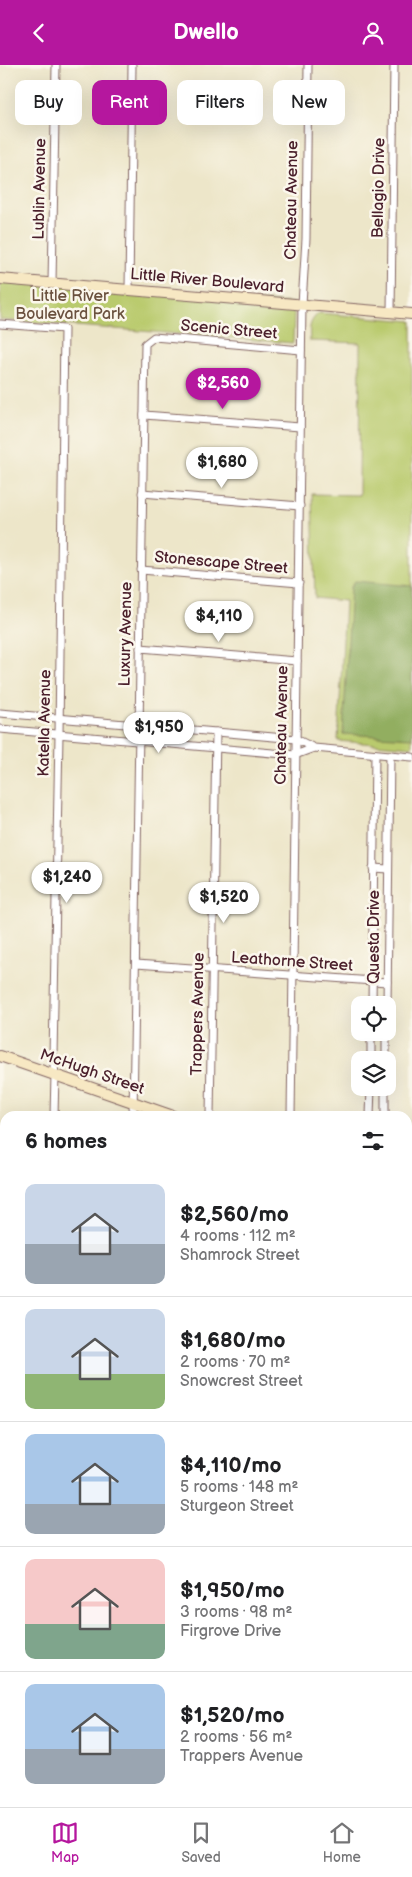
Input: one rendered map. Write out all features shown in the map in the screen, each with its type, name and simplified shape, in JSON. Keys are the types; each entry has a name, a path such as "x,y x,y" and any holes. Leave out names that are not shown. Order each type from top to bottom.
{"street":[{"name":"Lublin Avenue","path":"52,283 56,65"},
{"path":"129,289 132,65"},
{"name":"Chateau Avenue","path":"291,1111 301,350 306,239 308,65"},
{"name":"Bellagio Drive","path":"391,312 394,65"},
{"name":"Little River Boulevard","path":"0,279 412,314"},
{"name":"Katella Avenue","path":"0,324 64,329 53,1057 55,1074 54,1111"},
{"name":"Scenic Street","path":"154,337 301,350"},
{"name":"Luxury Avenue","path":"133,1111 144,344 154,337"},
{"path":"144,415 300,427"},
{"path":"142,493 300,506"},
{"name":"Stonescape Street","path":"141,570 299,583"},
{"path":"140,648 298,661"},
{"path":"0,713 296,739 314,748 412,757"},
{"path":"0,729 295,755 314,748"},
{"name":"Trappers Avenue","path":"210,1111 216,732"},
{"name":"Questa Drive","path":"372,996 375,754"},
{"name":"Questa Drive","path":"387,996 390,755"},
{"name":"Questa Drive","path":"373,868 388,869"},
{"name":"Leathorne Street","path":"136,964 387,982"},
{"name":"McHugh Street","path":"0,1056 159,1111"},
{"path":"370,1111 371,1096"},
{"path":"385,1096 385,1111"}],"green space":[{"name":"Little River Boulevard Park","path":"0,279 293,303 293,343 0,320"},
{"path":"319,313 412,321 412,747 338,741 345,601 315,598 312,494 359,495 360,343 310,341 310,325"},
{"path":"355,581 412,586 412,738 343,734 351,587"}]}
